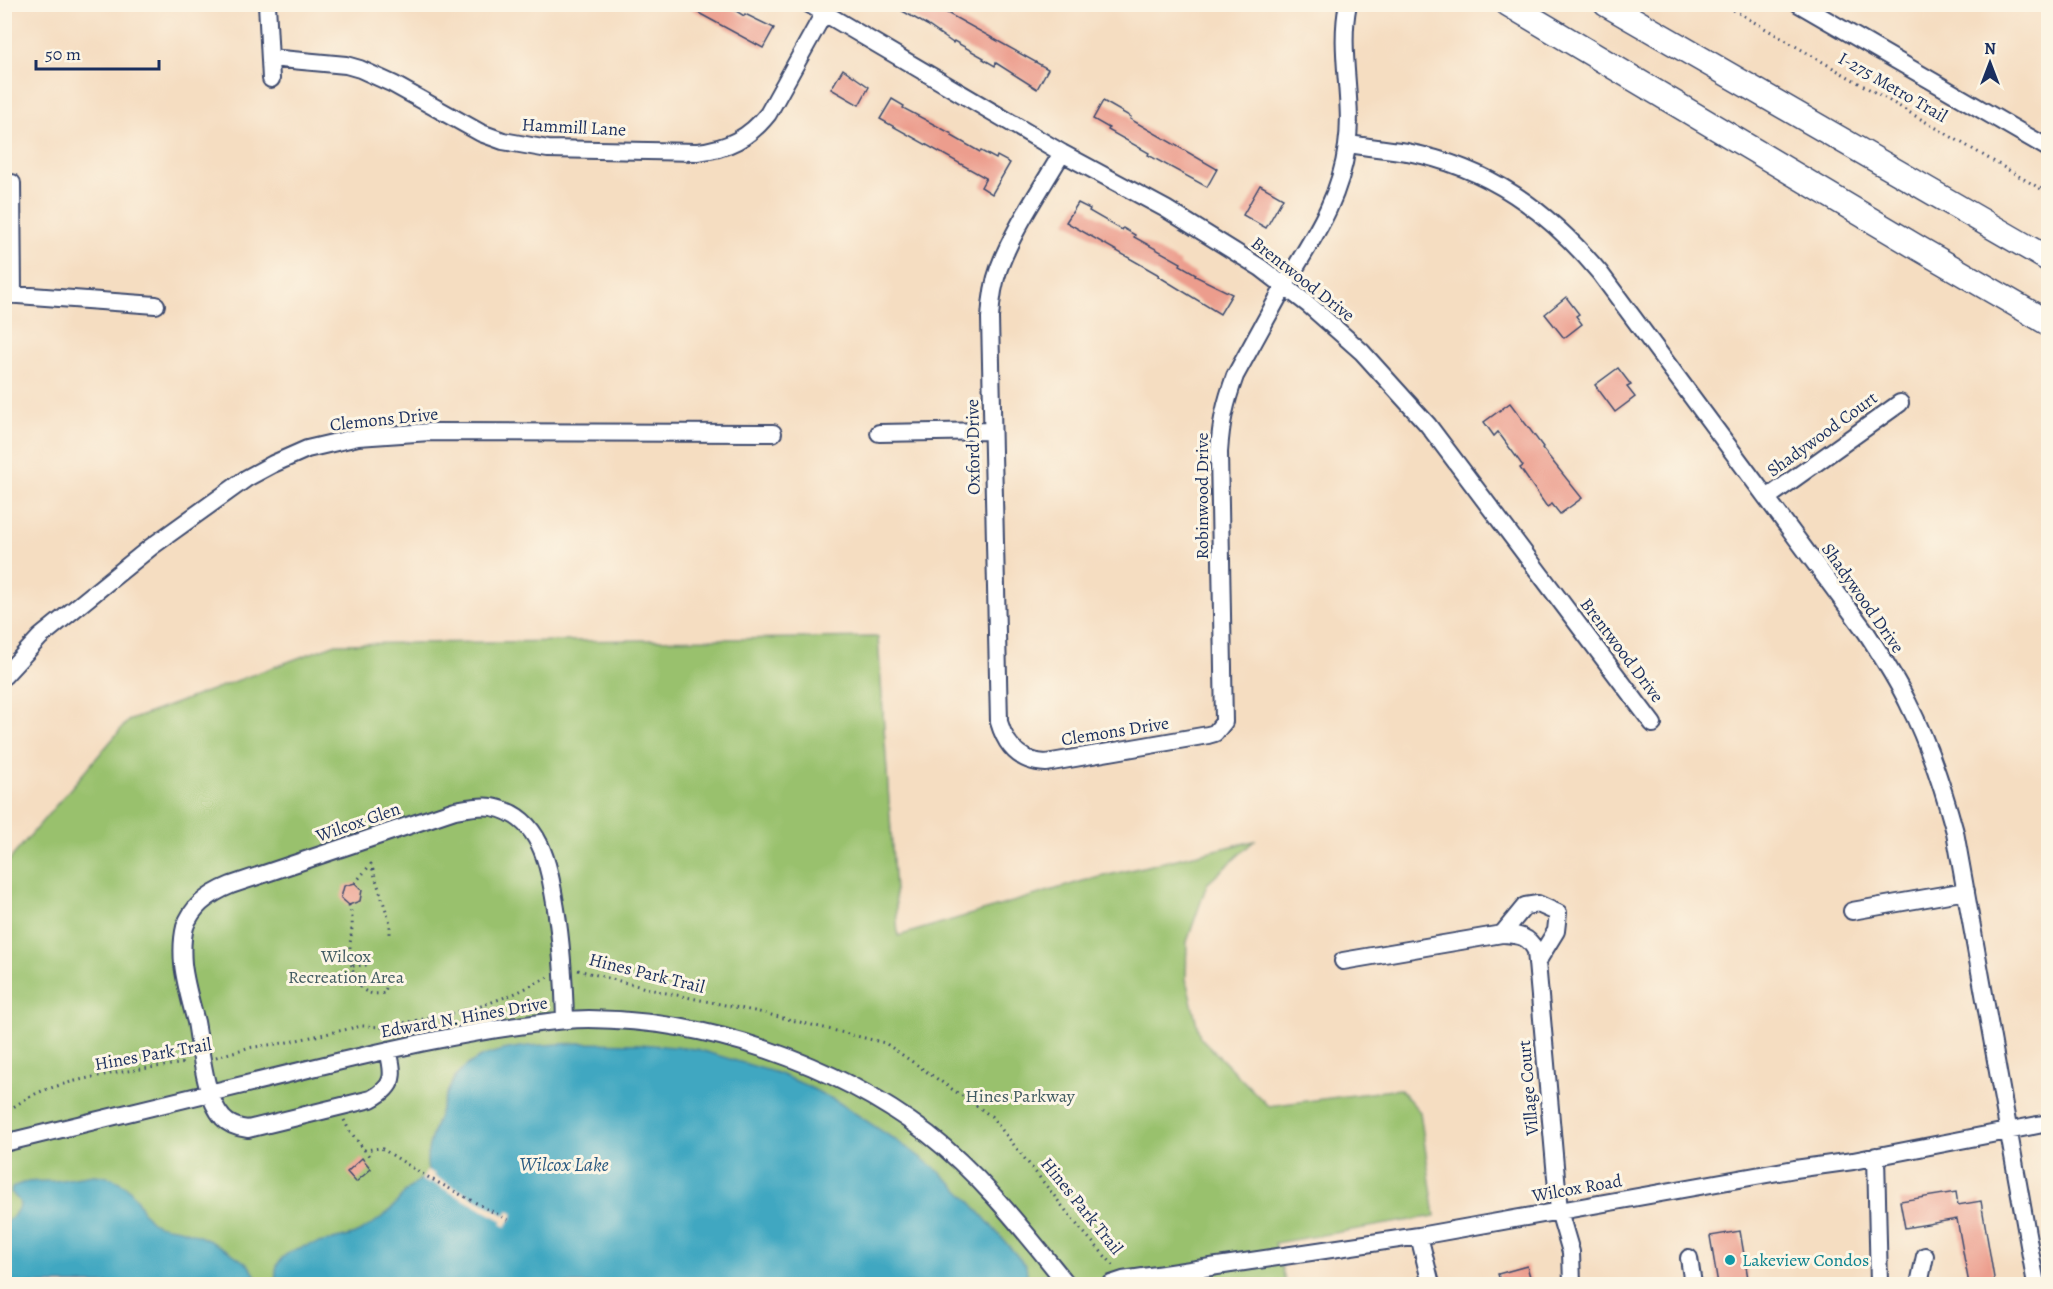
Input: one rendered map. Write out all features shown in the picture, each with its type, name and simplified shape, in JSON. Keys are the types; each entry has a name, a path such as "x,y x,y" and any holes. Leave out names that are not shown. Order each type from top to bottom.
{"highway":[{"path":"1508,4 2049,323"},
{"path":"1606,4 2049,259"}],"street":[{"path":"267,4 271,79"},
{"name":"Brentwood Drive","path":"809,4 1062,153 1166,209 1285,286 1362,352 1428,425 1653,724"},
{"name":"Robinwood Drive","path":"1221,728 1225,716 1219,452 1221,422 1225,402 1235,376 1331,205 1342,175 1348,144 1346,32 1348,4"},
{"path":"1804,6 2049,148"},
{"name":"Hammill Lane","path":"270,58 346,65 360,69 393,84 481,133 512,143 548,149 697,152 732,144 752,132 768,114 824,13"},
{"name":"Shadywood Drive","path":"1348,144 1408,153 1466,169 1510,191 1550,220 1578,247 1600,273 1866,632 1909,704 1929,749 1955,832 2036,1284"},
{"name":"Oxford Drive","path":"1016,753 1003,735 999,723 990,318 994,285 1008,248 1062,153"},
{"path":"4,183 12,183 9,295 156,305"},
{"name":"Shadywood Court","path":"1767,498 1900,403"},
{"path":"879,433 992,431"},
{"name":"Clemons Drive","path":"4,676 40,637 151,547 247,478 308,449 358,437 430,432 774,433"},
{"name":"Clemons Drive","path":"1016,753 1029,760 1046,763 1208,735 1221,728"},
{"name":"Wilcox Glen","path":"388,1050 393,1070 392,1077 382,1093 371,1099 248,1129 240,1128 224,1120 210,1093 183,965 182,944 186,926 201,902 214,892 231,885 455,810 477,806 493,807 526,824 543,848 551,878 562,949 564,1020"},
{"path":"1852,911 1966,891"},
{"path":"1502,934 1525,906 1538,904 1557,913 1556,931 1536,962"},
{"name":"Village Court","path":"1343,961 1502,934 1520,935 1532,943 1536,951 1559,1211 1571,1252 1572,1284"},
{"name":"Edward N. Hines Drive","path":"4,1143 388,1050 491,1029 564,1020 628,1021 710,1035 799,1062 854,1087 906,1118 971,1172 1067,1284"},
{"name":"Wilcox Road","path":"1117,1282 1419,1236 1876,1156 2049,1123"},
{"path":"1876,1156 1880,1284"},
{"path":"1419,1236 1431,1284"},
{"path":"1919,1284 1925,1256"},
{"path":"1689,1258 1693,1284"}],"path":[{"name":"I-275 Metro Trail","path":"1723,4 2049,193"},
{"path":"355,884 371,864 390,922 390,936"},
{"path":"349,905 352,919 350,947 359,987 364,992 375,995 384,993 388,983"},
{"path":"353,966 367,965"},
{"name":"Hines Park Trail","path":"4,1113 43,1091 61,1085 124,1072 203,1060 247,1048 283,1043 362,1026 383,1027 439,1016 481,1006 516,993 554,974 579,970 657,992 759,1012 885,1043 991,1116 1078,1226 1113,1264 1117,1282"},
{"path":"339,1107 349,1130 369,1156"},
{"path":"364,1150 381,1148 424,1175 510,1221"}],"green space":[{"path":"878,637 898,936 1083,881 1254,841 1207,884 1187,942 1186,979 1200,1037 1268,1106 1400,1089 1420,1112 1435,1216 1275,1243 1286,1284 5,1284 4,1067 8,1065 5,1056 5,865 128,721 336,644"}],"water":[{"name":"Wilcox Lake","path":"640,1044 696,1049 777,1073 838,1102 912,1151 941,1173 968,1199 1026,1266 1026,1284 277,1284 276,1269 281,1259 291,1251 359,1232 387,1213 408,1189 423,1177 428,1170 429,1145 445,1099 455,1078 465,1067 476,1059 504,1050 534,1045"},
{"path":"94,1175 113,1179 124,1185 152,1222 209,1240 234,1255 250,1266 260,1284 7,1284 4,1278 5,1223 20,1206 19,1201 11,1192 12,1188 27,1182 55,1181"}],"pier":[{"path":"427,1170 505,1215 508,1210 514,1214 506,1227 501,1224 503,1221 431,1182 429,1184 421,1180"}],"building":[{"path":"682,4 725,4 744,16 745,14 774,28 763,48"},
{"path":"890,4 931,4 1048,69 1037,89 996,63 995,66 954,41 953,43"},
{"path":"843,69 869,87 859,105 831,89"},
{"path":"892,99 904,106 903,108 980,152 996,159 997,156 1010,163 992,194 981,187 986,178 880,119"},
{"path":"1103,101 1217,169 1207,187 1148,155 1149,153 1093,119"},
{"path":"1260,185 1283,198 1266,228 1243,215"},
{"path":"1078,203 1181,263 1180,265 1196,274 1195,276 1232,294 1220,314 1159,275 1066,222"},
{"path":"1566,297 1579,314 1576,316 1582,324 1564,338 1545,314"},
{"path":"1618,368 1631,385 1627,387 1635,397 1615,412 1595,385"},
{"path":"1510,403 1582,498 1560,514 1552,504 1547,507 1520,468 1523,466 1498,432 1494,436 1484,422"},
{"path":"355,883 362,890 360,901 349,905 341,898 344,886"},
{"path":"362,1158 371,1169 356,1182 347,1172"},
{"path":"1956,1192 1958,1205 1981,1201 1995,1284 1969,1284 1957,1219 1905,1228 1900,1201"},
{"name":"Lakeview Condos","path":"1740,1231 1749,1284 1718,1284 1710,1236"},
{"path":"1527,1266 1532,1284 1501,1284 1498,1274"}],"place":[{"name":"Lakeview Condos","path":"1730,1260"}],"park label":[{"name":"Wilcox Recreation Area","path":"346,966"},
{"name":"Hines Parkway","path":"1020,1096"}]}
